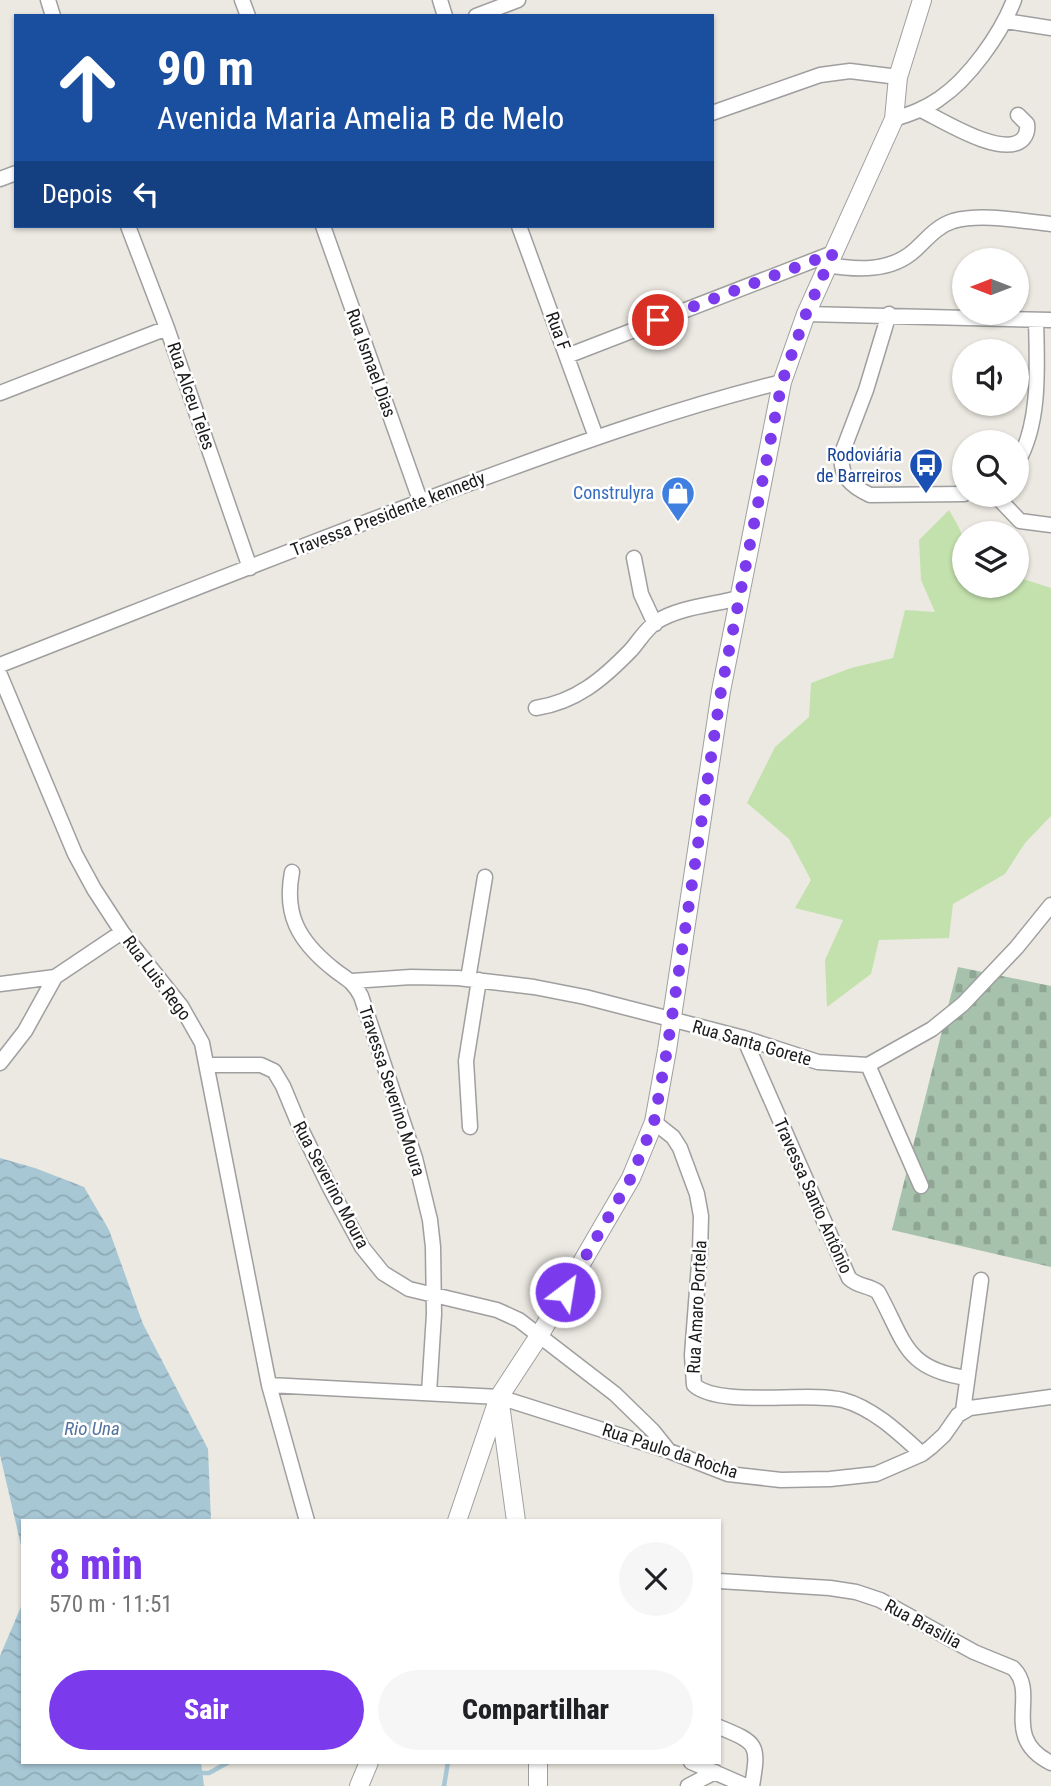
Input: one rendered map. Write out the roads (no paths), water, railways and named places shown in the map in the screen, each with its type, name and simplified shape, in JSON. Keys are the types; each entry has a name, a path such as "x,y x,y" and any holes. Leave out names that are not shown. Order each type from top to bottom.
{"street":[{"path":"481,14 518,0"},
{"path":"458,1519 499,1397 539,1336 631,1178 654,1122 721,691 782,382 806,314 894,119 898,77 922,0"},
{"path":"894,119 921,110 941,98 963,77 1005,21 1014,0"},
{"path":"1005,21 1051,28"},
{"path":"714,112 820,75 858,71 898,77"},
{"path":"921,110 971,135 1001,144 1019,142 1026,135 1027,124 1018,115"},
{"path":"567,356 830,259 849,269 879,268 894,264 910,255 937,229 956,220 1004,219 1051,224"},
{"name":"Rua Alceu Teles","path":"129,228 167,328 250,568"},
{"name":"Rua Ismael Dias","path":"324,228 420,500"},
{"name":"Rua F","path":"520,228 596,437"},
{"path":"806,314 1051,320"},
{"path":"889,314 842,453 844,476 857,489 870,495 952,494"},
{"path":"1029,431 1033,415 1035,320"},
{"path":"0,393 167,328"},
{"name":"Travessa Presidente kennedy","path":"0,664 420,500 596,437 713,399 782,382"},
{"path":"1007,507 1020,521 1051,525"},
{"path":"634,558 641,594 655,624"},
{"path":"536,708 566,702 590,688 655,624 674,614 739,598"},
{"name":"Rua Luis Rego","path":"0,675 75,854 93,890 122,932 181,1006 202,1043 269,1385 306,1519"},
{"name":"Travessa Severino Moura","path":"292,872 288,891 293,921 307,946 352,981 369,1014 415,1157 432,1236 433,1296 429,1393"},
{"path":"470,1127 466,1060 485,877"},
{"path":"921,1186 868,1065 932,1029 963,1004 1051,905"},
{"path":"0,984 55,977 122,932"},
{"path":"0,1063 25,1031 55,977"},
{"name":"Rua Santa Gorete","path":"352,981 411,977 474,979 534,987 585,997 744,1038 818,1062 868,1065"},
{"name":"Travessa Santo Antônio","path":"744,1038 849,1278 856,1284 878,1292 900,1339 926,1367 967,1378"},
{"name":"Rua Severino Moura","path":"207,1065 261,1065 274,1071 330,1188 372,1261 395,1281 409,1289 497,1310 519,1320 615,1394 653,1431 669,1451"},
{"name":"Rua Amaro Portela","path":"654,1122 673,1138 680,1148 697,1194 701,1216 692,1354 694,1385 706,1392 720,1395 763,1398 825,1397 855,1403 879,1418 922,1454"},
{"path":"963,1411 981,1280"},
{"name":"Rua Paulo da Rocha","path":"269,1385 499,1397 669,1451 728,1474 781,1479 830,1479 876,1474 922,1454 938,1442 963,1411"},
{"path":"499,1397 516,1519"},
{"path":"963,1411 1051,1397"},
{"name":"Rua Brasilia","path":"721,1581 856,1592 880,1600 974,1651 1013,1668 1022,1684 1023,1733 1029,1746 1040,1758 1051,1763"},
{"path":"721,1728 746,1738 754,1747 756,1763 752,1786"},
{"path":"538,1764 538,1786"},
{"path":"696,1764 747,1786"},
{"path":"688,1786 715,1772"}],"water":[{"name":"Rio Una","path":"0,1158 84,1187 109,1230 143,1324 208,1449 211,1519 21,1519 21,1545 0,1455"},
{"path":"21,1607 21,1764 201,1764 204,1786 0,1786 0,1656"}],"waterway":[{"path":"197,1773 209,1773 225,1764"},
{"path":"444,1786 448,1764"}],"place":[{"name":"Rodoviária de Barreiros","path":"926,495"},
{"name":"Construlyra","path":"678,523"}]}
